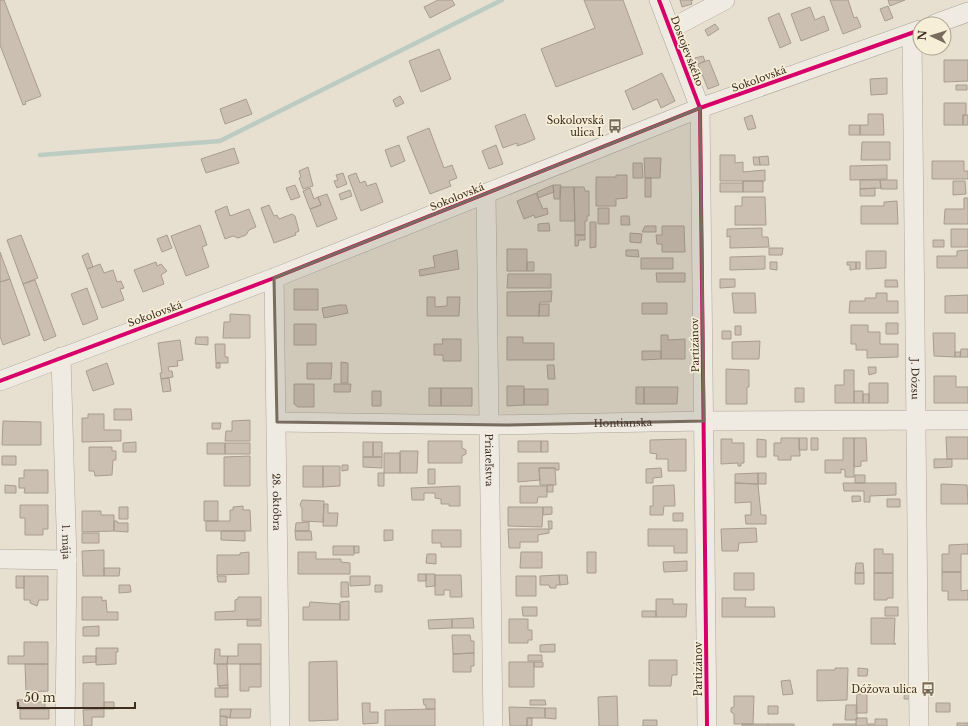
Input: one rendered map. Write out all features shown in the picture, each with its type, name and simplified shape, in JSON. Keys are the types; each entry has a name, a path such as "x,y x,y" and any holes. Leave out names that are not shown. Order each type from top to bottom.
{"street":[{"name":"Dostojevského","path":"659,0 700,108"},
{"path":"670,29 725,0"},
{"path":"952,18 968,12"},
{"name":"Sokolovská","path":"0,381 274,278 700,108 912,32"},
{"name":"J. Dózsu","path":"916,56 919,726"},
{"name":"Partizánov","path":"700,108 707,726"},
{"name":"Priateľstva","path":"486,194 492,726"},
{"name":"28. októbra","path":"274,278 280,726"},
{"name":"1. mája","path":"61,357 67,560 65,726"},
{"name":"Hontianska","path":"277,422 488,425 704,421 968,420"},
{"path":"0,559 67,560"}],"highlighted area":[{"path":"700,108 704,421 506,425 277,422 274,278"}],"building":[{"path":"0,0 4,0 41,96 25,102 26,104 23,105 0,45"},
{"path":"438,0 452,0 455,5 430,18 424,7"},
{"path":"584,0 623,0 643,54 556,87 541,49 595,28"},
{"path":"680,0 693,0 691,1 692,4 682,7"},
{"path":"830,0 848,0 854,18 857,17 861,27 843,34"},
{"path":"888,0 905,0 890,6"},
{"path":"888,6 893,18 885,21 880,9"},
{"path":"810,7 815,20 824,16 829,30 801,41 791,14"},
{"path":"779,13 791,43 780,48 768,18"},
{"path":"715,24 719,29 708,36 705,30"},
{"path":"439,49 451,79 421,92 409,61"},
{"path":"703,56 705,61 698,64 695,58"},
{"path":"709,60 719,85 708,89 698,64"},
{"path":"944,60 968,60 968,81 944,82"},
{"path":"662,73 675,101 661,108 657,99 633,110 625,91"},
{"path":"887,78 887,94 871,95 870,79"},
{"path":"956,85 967,85 967,90 956,90"},
{"path":"400,96 404,103 396,107 393,100"},
{"path":"246,99 252,114 225,124 220,109"},
{"path":"944,103 966,103 966,115 963,115 963,125 944,125"},
{"path":"525,114 535,139 517,146 517,143 503,148 495,126"},
{"path":"868,114 883,114 884,135 860,135 860,125 868,125"},
{"path":"752,115 756,128 748,130 744,118"},
{"path":"963,115 968,115 968,125 963,125"},
{"path":"849,125 860,125 860,135 849,135"},
{"path":"429,128 444,168 452,165 457,178 449,181 451,186 430,194 407,137"},
{"path":"862,142 890,142 890,160 861,160"},
{"path":"399,145 405,161 391,167 385,150"},
{"path":"496,145 503,164 489,169 482,151"},
{"path":"234,148 239,163 206,173 201,159"},
{"path":"720,155 735,155 735,163 743,162 743,172 765,170 765,181 720,181"},
{"path":"768,156 769,165 760,165 759,157"},
{"path":"753,157 759,157 760,165 754,165"},
{"path":"644,158 661,158 660,178 645,178"},
{"path":"932,161 964,161 964,171 968,171 968,179 932,179"},
{"path":"633,163 642,163 643,178 633,178"},
{"path":"887,165 887,179 850,180 850,166"},
{"path":"308,167 313,186 303,189 299,178 301,177 299,171"},
{"path":"343,173 347,184 337,188 334,181 338,180 336,175"},
{"path":"356,173 360,183 365,181 367,186 376,183 383,202 361,211 348,176"},
{"path":"616,175 627,175 627,198 616,199 616,206 596,206 596,177 616,177"},
{"path":"645,178 651,178 651,197 645,197"},
{"path":"860,180 880,180 881,188 860,189"},
{"path":"880,180 897,180 897,189 881,189"},
{"path":"743,181 763,181 763,192 743,192"},
{"path":"953,181 965,181 966,194 953,195"},
{"path":"720,183 743,183 743,192 720,192"},
{"path":"295,185 300,197 291,200 286,188"},
{"path":"553,185 554,192 538,198 537,192"},
{"path":"553,185 561,185 560,199 554,199"},
{"path":"560,187 574,187 575,221 560,221"},
{"path":"574,187 584,187 585,191 589,191 589,216 587,216 587,221 585,221 585,235 575,235"},
{"path":"310,188 314,199 318,197 321,205 310,209 303,191"},
{"path":"875,188 875,196 860,196 860,189"},
{"path":"350,190 352,196 341,200 339,194"},
{"path":"536,193 543,209 547,208 548,214 535,218 534,215 524,219 517,201"},
{"path":"327,194 337,219 317,227 310,209 321,205 318,197"},
{"path":"742,197 765,197 766,225 735,225 735,206 742,206"},
{"path":"964,198 968,198 968,224 944,224 945,209 964,209"},
{"path":"897,201 898,224 861,224 861,206 884,206 884,202"},
{"path":"269,205 274,216 277,215 279,219 292,214 295,216 299,231 295,233 296,235 274,243 261,208"},
{"path":"227,206 230,216 249,209 256,227 249,230 246,235 238,238 233,236 225,239 215,211"},
{"path":"598,208 609,208 609,224 598,224"},
{"path":"621,216 629,216 630,225 621,225"},
{"path":"590,222 596,222 596,247 590,248"},
{"path":"549,223 550,231 538,231 538,224"},
{"path":"200,225 207,245 202,247 209,267 186,276 171,236"},
{"path":"645,226 656,226 656,232 642,232"},
{"path":"662,226 684,226 685,252 662,252 662,244 657,244 656,235 662,235"},
{"path":"762,228 762,237 768,237 769,247 730,248 730,236 727,237 727,229"},
{"path":"951,229 968,229 968,247 951,247"},
{"path":"630,233 642,234 641,243 630,242"},
{"path":"21,235 38,278 23,284 7,240"},
{"path":"167,235 172,248 162,252 157,239"},
{"path":"575,235 585,235 585,240 579,240 578,246 575,246"},
{"path":"933,240 944,240 944,247 933,247"},
{"path":"769,248 783,248 782,255 769,255"},
{"path":"507,249 527,249 527,271 507,271"},
{"path":"457,250 459,269 420,276 419,270 435,267 433,256"},
{"path":"626,250 638,250 639,257 626,256"},
{"path":"968,250 968,268 937,268 937,256 957,256 957,251"},
{"path":"866,251 886,251 886,268 866,269"},
{"path":"0,252 10,279 0,282"},
{"path":"88,253 93,267 87,269 82,256"},
{"path":"765,256 765,269 730,270 730,257"},
{"path":"641,258 673,258 673,269 641,269"},
{"path":"156,262 157,266 161,264 167,271 161,275 164,284 143,292 134,270"},
{"path":"527,262 534,262 534,271 527,271"},
{"path":"770,262 777,262 777,270 770,269"},
{"path":"847,262 856,262 856,269 850,270 850,265 847,265"},
{"path":"856,262 860,262 860,269 856,269"},
{"path":"100,264 104,273 113,270 117,282 121,281 124,288 120,289 124,300 102,308 87,269"},
{"path":"656,273 685,273 685,282 657,282"},
{"path":"508,274 551,274 551,288 507,288"},
{"path":"10,279 30,335 3,345 0,336 0,282"},
{"path":"720,279 735,279 735,287 720,288"},
{"path":"35,280 56,336 44,341 23,284"},
{"path":"885,280 897,280 898,287 885,287"},
{"path":"87,288 98,319 83,325 71,294"},
{"path":"294,289 318,289 318,310 294,310"},
{"path":"552,291 551,302 540,302 539,316 507,316 507,292"},
{"path":"732,293 755,293 756,313 734,313"},
{"path":"876,293 887,293 887,301 898,301 898,313 849,313 850,301 865,301 865,298 876,298"},
{"path":"968,295 968,313 945,313 945,296"},
{"path":"427,297 435,297 435,307 447,306 447,297 460,297 459,316 427,316"},
{"path":"642,303 667,303 667,314 642,314"},
{"path":"539,304 549,304 549,316 539,316"},
{"path":"346,305 348,313 324,318 322,308"},
{"path":"230,314 250,315 250,338 223,338 224,322 230,322"},
{"path":"886,323 898,323 898,334 886,334"},
{"path":"294,324 316,324 316,345 294,345"},
{"path":"851,325 868,325 868,332 880,332 880,344 898,344 898,357 867,358 867,350 856,350 856,344 851,344"},
{"path":"735,326 741,326 741,335 735,335"},
{"path":"722,331 731,331 731,339 722,339"},
{"path":"933,333 955,333 955,357 934,356"},
{"path":"661,335 668,335 668,340 685,339 685,359 661,359"},
{"path":"196,337 208,337 208,345 195,344"},
{"path":"507,337 523,337 523,343 554,343 554,360 507,360"},
{"path":"442,339 461,339 461,361 443,361 443,355 434,355 434,344 443,344"},
{"path":"180,340 183,360 177,361 178,366 168,367 169,371 172,371 173,377 161,379 160,373 162,373 158,343"},
{"path":"760,341 759,359 732,359 732,342"},
{"path":"215,344 225,344 225,357 228,357 228,363 216,363"},
{"path":"961,349 968,349 968,357 960,357"},
{"path":"642,351 661,351 661,359 642,360"},
{"path":"955,352 961,352 960,357 955,357"},
{"path":"341,362 348,363 348,383 341,383"},
{"path":"107,363 114,384 93,391 86,371"},
{"path":"216,363 220,363 220,368 216,368"},
{"path":"307,363 332,363 331,379 307,379"},
{"path":"547,365 554,365 555,379 548,379"},
{"path":"868,367 876,367 876,373 869,375"},
{"path":"726,369 749,370 747,404 726,404"},
{"path":"844,370 854,370 854,403 835,403 835,385 844,385"},
{"path":"934,376 956,376 956,387 968,387 968,403 934,403"},
{"path":"169,378 171,391 163,392 161,379"},
{"path":"869,383 888,383 888,403 869,403"},
{"path":"294,384 314,384 314,407 298,407 294,404"},
{"path":"334,384 351,384 350,392 334,392"},
{"path":"507,386 524,386 524,405 507,406"},
{"path":"636,387 644,387 644,404 636,404"},
{"path":"644,387 678,387 677,404 644,404"},
{"path":"429,388 441,388 441,406 429,406"},
{"path":"441,388 472,388 472,406 441,406"},
{"path":"795,388 804,388 804,402 795,402"},
{"path":"524,389 548,389 548,405 524,405"},
{"path":"372,391 381,391 381,406 372,406"},
{"path":"854,391 863,391 863,403 854,403"},
{"path":"863,394 869,394 869,403 863,403"},
{"path":"114,409 131,409 132,420 114,420"},
{"path":"88,414 104,414 104,430 121,430 121,441 82,442 82,418 88,418"},
{"path":"250,420 250,441 225,441 226,431 232,431 232,421"},
{"path":"3,421 41,422 41,445 2,445"},
{"path":"212,423 221,423 220,429 212,429"},
{"path":"946,437 968,437 968,459 947,459"},
{"path":"781,438 799,438 800,456 791,456 791,460 778,460 778,456 774,456 774,443 781,443"},
{"path":"799,438 807,438 807,450 799,450"},
{"path":"811,438 818,438 818,450 811,450"},
{"path":"843,438 854,438 854,477 845,477 845,470 841,469 841,473 825,473 825,460 843,460"},
{"path":"854,438 866,438 867,461 861,461 861,466 854,467"},
{"path":"686,439 686,471 668,471 668,459 656,459 657,454 650,453 650,440"},
{"path":"721,439 732,439 732,443 744,443 744,463 741,463 741,466 738,466 738,463 721,464"},
{"path":"757,439 766,440 766,457 757,457"},
{"path":"428,441 462,441 462,448 466,450 466,454 462,456 462,463 428,463"},
{"path":"518,441 541,441 541,452 518,452"},
{"path":"541,441 548,441 548,452 541,452"},
{"path":"136,442 136,452 123,452 123,443"},
{"path":"363,442 373,442 373,457 363,457"},
{"path":"373,442 382,442 382,457 373,457"},
{"path":"207,443 225,443 225,454 207,454"},
{"path":"225,443 250,443 250,454 225,454"},
{"path":"89,447 112,447 112,451 116,451 116,460 113,460 112,475 95,476 94,471 89,471"},
{"path":"400,451 418,451 417,473 400,473"},
{"path":"384,453 400,453 400,473 384,473"},
{"path":"2,456 16,456 16,465 2,465"},
{"path":"250,456 250,486 224,486 224,457"},
{"path":"363,457 382,457 382,468 363,467"},
{"path":"934,459 952,459 952,467 934,468"},
{"path":"518,463 559,463 559,470 556,470 555,468 539,468 540,480 518,482"},
{"path":"342,465 348,465 348,470 342,471"},
{"path":"303,466 323,466 323,487 303,487"},
{"path":"323,466 340,466 340,486 323,487"},
{"path":"539,468 555,468 556,485 540,485"},
{"path":"661,468 662,477 653,478 653,483 646,483 646,469"},
{"path":"428,469 435,469 435,484 428,484"},
{"path":"24,470 48,470 48,493 24,493 25,488 19,488 19,478 24,478"},
{"path":"378,473 384,473 384,486 378,486"},
{"path":"758,473 758,484 735,483 735,474"},
{"path":"758,473 766,473 766,484 758,484"},
{"path":"855,475 865,475 865,483 855,483"},
{"path":"735,483 758,484 761,515 766,515 766,524 746,524 745,515 751,515 751,502 735,503"},
{"path":"843,483 896,483 896,495 870,496 870,502 864,502 864,491 844,491"},
{"path":"941,484 967,485 968,504 941,504"},
{"path":"5,485 16,486 16,493 5,493"},
{"path":"547,485 553,485 553,492 547,492"},
{"path":"674,485 675,506 664,506 663,515 650,515 650,506 653,506 653,486"},
{"path":"460,486 460,506 441,504 441,499 435,498 435,493 424,493 424,500 412,500 411,488"},
{"path":"520,486 547,486 547,497 538,497 537,503 520,503"},
{"path":"852,496 860,496 861,501 852,502"},
{"path":"887,499 900,499 900,507 887,507"},
{"path":"302,500 324,501 323,522 302,521 302,508 300,505"},
{"path":"204,501 218,501 218,521 204,521"},
{"path":"324,504 328,504 328,513 338,513 337,526 323,526"},
{"path":"20,505 48,505 48,529 43,529 43,535 25,535 25,518 20,518"},
{"path":"243,506 243,510 250,510 251,531 206,531 206,521 230,521 230,510 233,510 233,507"},
{"path":"119,507 128,507 128,519 119,519"},
{"path":"508,507 543,507 542,527 508,526"},
{"path":"543,507 552,507 552,514 543,515"},
{"path":"82,511 101,511 101,515 114,515 114,531 82,532"},
{"path":"673,513 683,513 683,521 673,521"},
{"path":"114,521 117,521 118,523 128,523 128,532 114,531"},
{"path":"548,521 552,521 552,529 549,529"},
{"path":"309,522 309,531 295,531 296,523"},
{"path":"756,528 757,542 739,543 738,551 722,551 721,529"},
{"path":"508,529 549,529 549,533 538,535 538,542 520,542 520,548 509,548"},
{"path":"648,529 687,529 687,553 674,553 674,546 648,546"},
{"path":"384,530 393,530 393,540 384,541"},
{"path":"432,530 461,530 461,547 441,547 441,543 432,543"},
{"path":"221,531 245,531 245,541 221,540"},
{"path":"295,531 311,531 312,540 296,540"},
{"path":"82,533 99,533 99,543 82,543"},
{"path":"968,544 968,554 961,554 961,572 942,572 942,554 949,554 949,545"},
{"path":"333,546 354,546 354,555 333,555"},
{"path":"354,546 359,546 359,553 354,553"},
{"path":"874,549 883,549 883,554 893,554 893,573 874,573"},
{"path":"104,550 104,576 83,576 82,551"},
{"path":"249,552 249,574 217,575 217,555 240,555 240,553"},
{"path":"298,552 316,552 316,559 341,559 341,562 350,563 350,574 298,574"},
{"path":"521,552 542,552 542,568 520,568"},
{"path":"587,552 596,552 596,573 587,573"},
{"path":"427,554 436,554 436,564 426,563"},
{"path":"687,561 687,571 664,572 663,562"},
{"path":"856,563 863,563 864,573 855,573"},
{"path":"104,568 120,568 119,576 104,576"},
{"path":"942,572 961,572 961,591 968,590 968,600 948,600 948,591 942,591"},
{"path":"734,573 754,573 754,590 734,590"},
{"path":"855,573 864,573 864,584 855,584"},
{"path":"874,573 893,573 893,598 887,598 887,600 874,600"},
{"path":"418,574 426,574 426,581 418,581"},
{"path":"426,574 435,574 435,586 426,587"},
{"path":"435,575 461,575 462,597 450,597 450,590 444,590 444,595 435,595"},
{"path":"559,575 560,585 556,585 556,588 550,588 549,585 540,585 540,576"},
{"path":"559,575 567,575 568,584 560,585"},
{"path":"16,576 24,576 24,588 16,588"},
{"path":"24,576 48,576 48,600 39,600 37,606 30,603 30,600 24,600"},
{"path":"217,576 226,576 226,582 218,582"},
{"path":"350,576 370,576 370,585 350,586"},
{"path":"516,576 536,576 536,596 516,596"},
{"path":"341,582 348,582 349,597 341,597"},
{"path":"119,585 130,585 131,592 119,593"},
{"path":"375,585 382,585 382,592 375,592"},
{"path":"82,597 102,597 102,601 106,600 107,612 118,612 118,620 82,620"},
{"path":"238,597 261,597 261,619 215,620 215,612 235,611 235,600 238,599"},
{"path":"722,598 746,598 745,607 774,607 775,617 722,617"},
{"path":"656,599 673,599 673,604 687,604 686,617 656,617"},
{"path":"349,601 349,620 340,620 340,602"},
{"path":"310,602 340,604 340,620 303,620 303,607 309,607"},
{"path":"522,607 537,607 537,616 523,616"},
{"path":"885,607 898,607 898,616 885,616"},
{"path":"642,611 656,611 656,617 642,617"},
{"path":"473,618 474,628 452,628 452,619"},
{"path":"871,618 895,618 894,643 896,644 871,644"},
{"path":"452,619 452,628 429,629 428,620"},
{"path":"509,619 528,619 528,630 532,630 532,640 528,640 528,643 509,643"},
{"path":"247,620 261,620 261,626 247,626"},
{"path":"99,626 99,636 83,636 83,627"},
{"path":"452,635 470,635 471,641 474,641 474,653 453,654"},
{"path":"24,642 48,642 48,664 8,664 8,656 24,656"},
{"path":"238,644 261,644 261,664 227,664 228,656 238,656"},
{"path":"555,644 555,652 540,652 540,645"},
{"path":"96,648 118,648 118,652 116,652 116,664 96,665"},
{"path":"215,649 220,649 220,656 228,656 227,664 214,664"},
{"path":"474,653 474,666 471,666 471,672 453,672 453,654"},
{"path":"528,655 542,655 542,661 528,661"},
{"path":"83,656 96,656 96,662 83,663"},
{"path":"649,660 677,660 677,675 672,675 671,686 649,686"},
{"path":"337,661 338,720 309,721 309,662"},
{"path":"509,662 534,662 534,687 509,687"},
{"path":"534,662 543,662 543,667 534,667"},
{"path":"25,664 48,664 48,691 26,692"},
{"path":"217,664 227,664 228,685 218,686"},
{"path":"240,664 261,664 261,687 249,687 249,691 240,691"},
{"path":"835,668 848,668 847,700 817,701 817,670 835,670"},
{"path":"858,668 868,669 867,676 858,676"},
{"path":"790,680 793,694 783,695 781,681"},
{"path":"83,683 104,683 104,709 83,709"},
{"path":"228,685 228,688 220,688 219,686"},
{"path":"905,686 910,686 910,699 904,699"},
{"path":"215,688 228,688 228,697 215,697"},
{"path":"857,694 867,694 867,713 856,713"},
{"path":"617,696 618,726 599,726 598,697"},
{"path":"734,696 754,696 753,724 734,724 734,714 731,712 731,708 734,707"},
{"path":"36,699 36,702 45,702 45,709 20,709 20,706 17,706 17,700"},
{"path":"423,699 435,699 435,709 426,709"},
{"path":"530,700 545,700 546,705 530,705"},
{"path":"104,702 114,702 114,709 104,709"},
{"path":"362,703 370,703 370,712 378,712 378,723 363,724"},
{"path":"936,703 950,703 950,712 936,712"},
{"path":"846,705 857,705 857,720 845,720"},
{"path":"768,706 778,706 778,714 768,714"},
{"path":"509,707 545,708 545,718 527,718 527,726 510,726"},
{"path":"545,708 556,708 556,719 545,718"},
{"path":"20,709 49,709 49,719 20,719"},
{"path":"104,709 104,717 92,717 92,726 84,726 83,710"},
{"path":"220,709 231,709 230,718 220,716"},
{"path":"231,709 251,709 250,718 230,718"},
{"path":"435,709 435,726 385,726 385,710"},
{"path":"220,716 227,716 227,726 220,726"},
{"path":"527,718 532,718 532,726 527,726"},
{"path":"856,718 867,718 867,724 875,724 875,719 887,719 887,726 856,726"},
{"path":"643,720 657,720 657,726 643,726"},
{"path":"957,723 968,723 968,726 957,726"},
{"path":"742,724 768,724 768,726 742,726"},
{"path":"768,724 794,724 794,726 768,726"},
{"path":"833,724 856,724 856,726 833,726"}],"waterway":[{"path":"40,155 220,141 502,0"}],"cycle path":[{"path":"659,0 700,108 707,726"},
{"path":"0,381 274,278 700,108 912,33"}],"place":[{"name":"Sokolovská ulica I.","path":"615,126"},
{"name":"Dóžova ulica","path":"928,689"}]}
